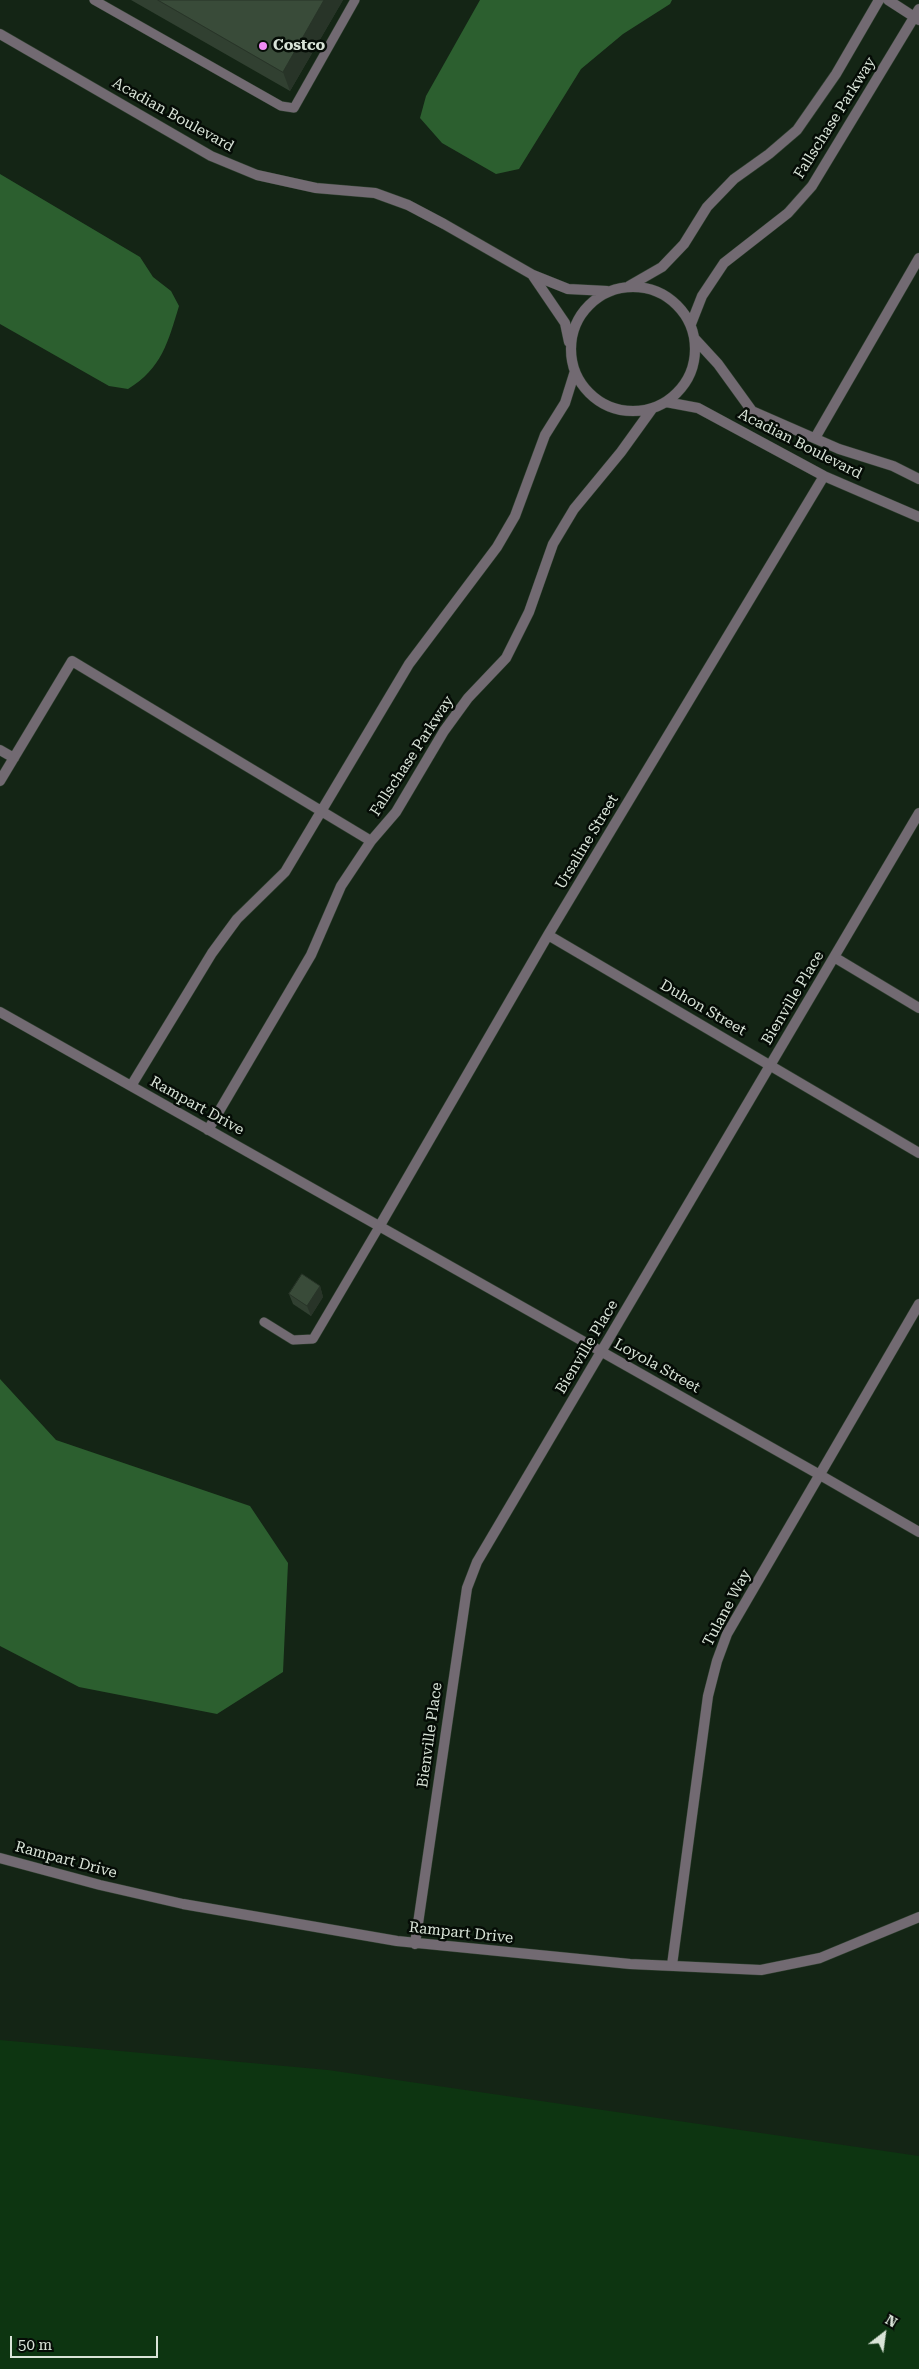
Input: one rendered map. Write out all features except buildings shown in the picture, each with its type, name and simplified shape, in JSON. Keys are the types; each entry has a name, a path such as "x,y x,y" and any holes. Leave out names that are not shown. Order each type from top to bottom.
{"street":[{"name":"Fallschase Parkway","path":"629,286 662,267 684,244 707,208 734,180 797,130 836,74 878,0"},
{"path":"888,0 917,15"},
{"name":"Fallschase Parkway","path":"691,324 702,296 724,263 788,213 812,186 917,15"},
{"name":"Acadian Boulevard","path":"0,34 211,156 258,175 316,188 375,193 400,202 444,224 533,276 568,289 607,291"},
{"path":"815,438 919,258"},
{"name":"Acadian Boulevard","path":"533,276 565,323 570,349"},
{"path":"629,286 648,288 666,295 680,307 691,324 695,339 696,355 691,374 681,390 666,402 652,409 636,411 620,410 606,405 593,396 582,385 575,371 570,349 573,332 580,315 592,301 607,291 629,286"},
{"name":"Acadian Boulevard","path":"695,339 718,364 752,411 839,449 893,466 919,479"},
{"path":"131,1086 212,953 237,919 285,872 409,664 497,547 515,516 545,435 565,403 575,371"},
{"name":"Acadian Boulevard","path":"666,402 698,408 824,476 919,517"},
{"name":"Fallschase Parkway","path":"208,1130 312,955 341,886 372,841 396,812 444,731 468,698 506,658 529,612 553,544 574,510 621,452 652,409"},
{"name":"Ursaline Street","path":"379,1227 548,935 824,476"},
{"path":"0,781 72,661 372,841"},
{"path":"0,750 14,758"},
{"name":"Bienville Place","path":"415,1944 467,1588 477,1562 919,813"},
{"name":"Duhon Street","path":"548,935 771,1064 919,1153"},
{"path":"834,958 919,1008"},
{"name":"Rampart Drive","path":"0,1012 379,1227"},
{"name":"Loyola Street","path":"379,1227 919,1532"},
{"name":"Tulane Way","path":"672,1965 708,1696 717,1661 727,1634 919,1304"},
{"name":"Rampart Drive","path":"0,1858 100,1886 183,1904 415,1944 630,1964 761,1970 820,1958 919,1917"}],"lane":[{"path":"94,0 281,106 294,108 355,0"},
{"path":"264,1322 293,1340 313,1339 379,1227"}],"shaded area":[{"path":"480,0 672,0 670,4 623,34 581,69 519,169 496,174 442,143 420,118 426,96"},
{"path":"0,174 140,257 153,277 171,291 179,306 167,343 149,372 128,389 109,386 0,324"},
{"path":"0,1379 56,1440 250,1506 288,1563 283,1672 217,1714 79,1687 0,1646"},
{"path":"0,2040 328,2070 919,2156 919,2369 0,2369"}],"place":[{"name":"Costco","path":"263,46"}]}
